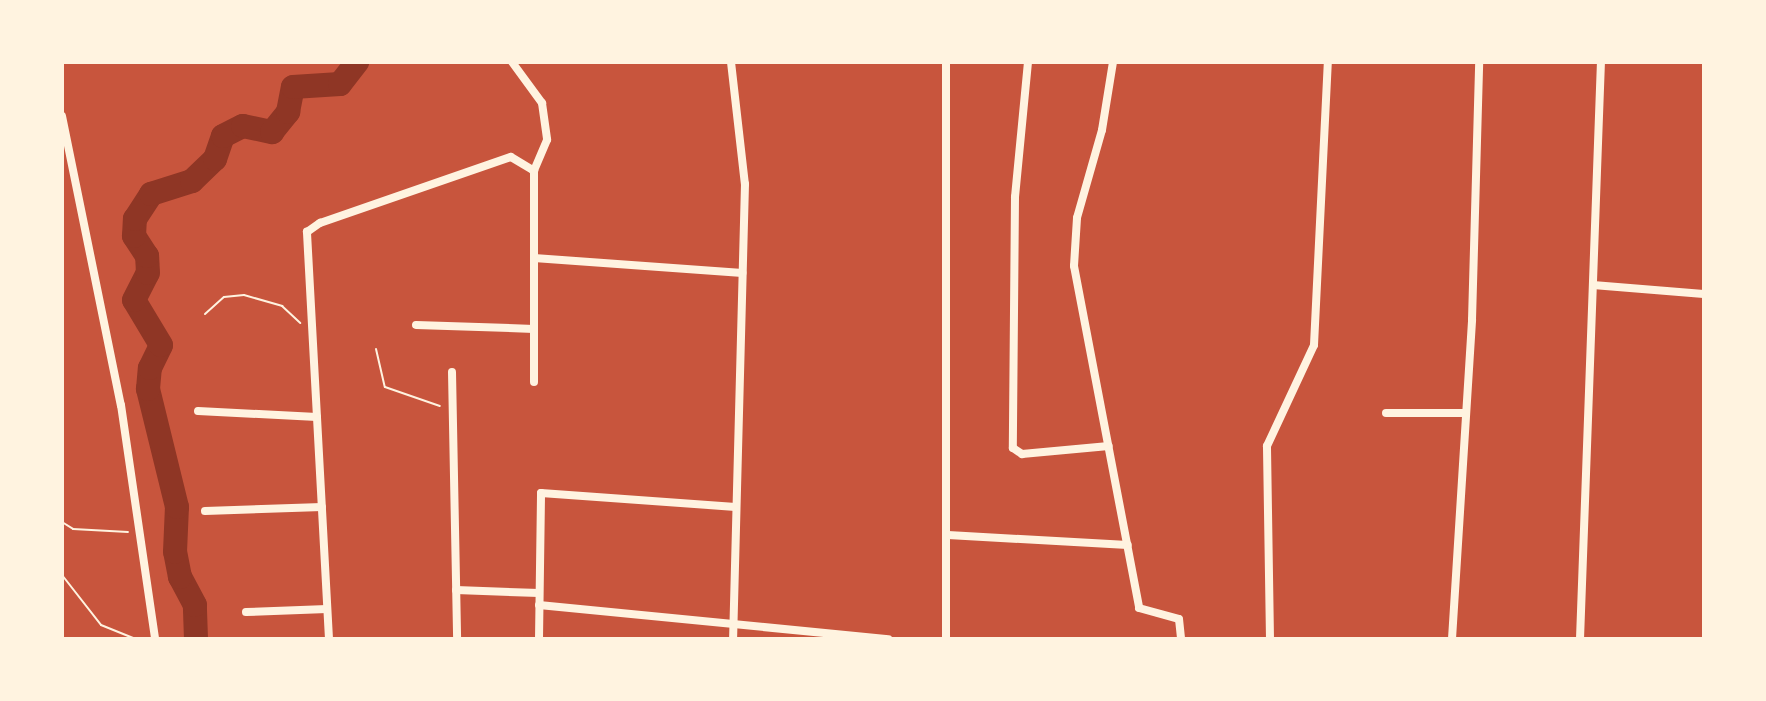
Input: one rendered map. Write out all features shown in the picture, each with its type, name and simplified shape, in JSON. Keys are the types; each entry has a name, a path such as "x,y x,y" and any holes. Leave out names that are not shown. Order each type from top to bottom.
{"street":[{"path":"512,62 542,103 547,140 534,171 534,382"},
{"path":"731,62 745,184 733,639"},
{"path":"946,62 946,639"},
{"path":"1028,62 1015,197 1013,448 1022,454 1109,446"},
{"path":"1113,62 1073,247 1139,608 1179,619 1181,639"},
{"path":"1270,639 1267,446 1314,345 1328,62"},
{"path":"1452,639 1466,413 1479,62"},
{"path":"1580,639 1601,62"},
{"path":"62,116 121,405 155,639"},
{"path":"329,639 307,232 312,227 511,157 534,171"},
{"path":"534,258 742,273"},
{"path":"1593,285 1704,294"},
{"path":"416,325 534,329"},
{"path":"452,372 457,639"},
{"path":"198,411 317,417"},
{"path":"1386,413 1466,413"},
{"path":"539,639 541,493 735,507"},
{"path":"205,511 322,507"},
{"path":"948,535 1128,545"},
{"path":"456,590 539,593"},
{"path":"539,605 888,639"},
{"path":"246,612 327,609"}],"path":[{"path":"205,314 224,297 244,295 282,306 312,335"},
{"path":"376,349 385,387 434,402 453,418"},
{"path":"62,522 73,529 141,532"},
{"path":"62,575 101,625 136,639"}],"waterway":[{"path":"196,639 195,605 180,577 175,552 177,507 148,389 150,368 161,345 134,300 148,273 147,256 134,236 135,219 151,194 192,181 215,159 223,136 243,126 272,132 288,112 293,87 340,84 357,62"}]}
